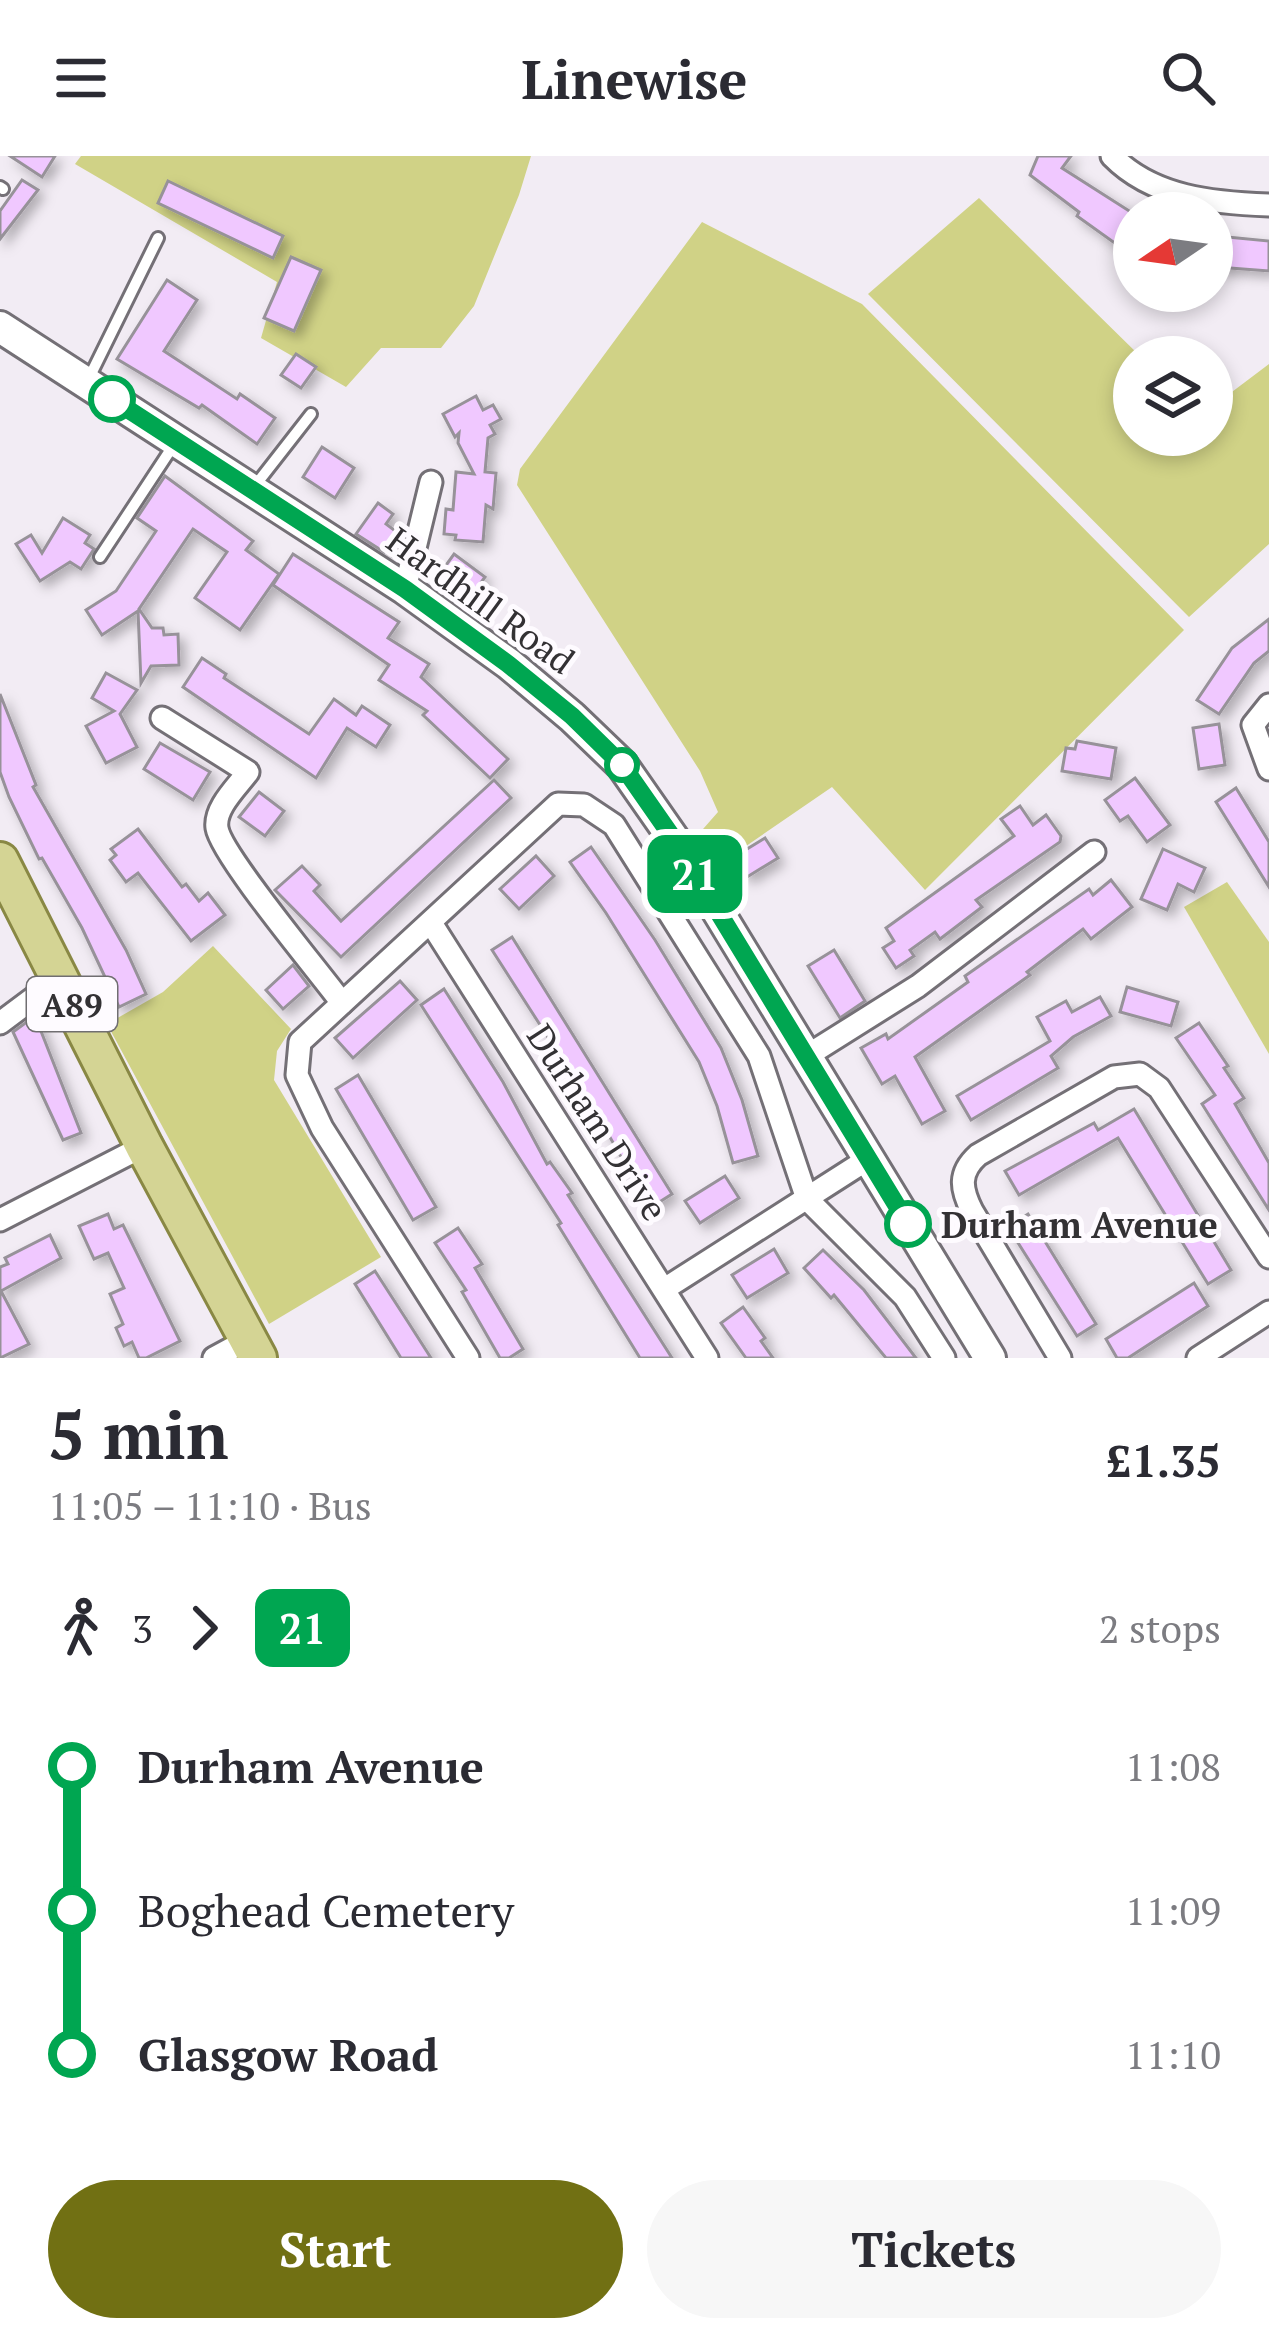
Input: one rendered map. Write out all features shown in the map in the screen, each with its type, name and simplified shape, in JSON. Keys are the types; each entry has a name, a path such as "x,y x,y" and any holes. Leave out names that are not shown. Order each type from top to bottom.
{"main road":[{"name":"Hardhill Road","path":"0,327 405,589 508,664 622,765 675,841 990,1358"},
{"name":"A89","path":"0,862 144,1146 255,1348"}],"street":[{"path":"1119,158 1166,191 1224,203 1269,205"},
{"path":"405,589 431,482"},
{"path":"1269,705 1253,724 1269,770"},
{"path":"162,718 248,772 221,808 217,828 235,862 342,1003"},
{"path":"468,1358 322,1128 297,1075 300,1042 558,804 584,805 614,826 759,1056 806,1199 905,1297 944,1358"},
{"path":"805,1057 918,986 1094,852"},
{"name":"Durham Drive","path":"431,923 707,1358"},
{"path":"0,1022 59,979"},
{"path":"1060,1358 972,1211 963,1194 962,1178 978,1155 1114,1077 1140,1074 1159,1088 1269,1258"},
{"path":"0,1220 144,1146"},
{"path":"666,1288 868,1160"},
{"path":"1198,1358 1269,1312"},
{"path":"214,1358 255,1348"}],"lane":[{"path":"76,376 92,372 158,238"},
{"path":"252,490 311,414"},
{"path":"100,557 177,440"}],"green space":[{"path":"81,156 531,156 474,306 441,348 381,348 346,387 261,338 277,282 75,164"},
{"path":"979,198 1120,336 1113,336 1113,456 1233,456 1233,391 1269,364 1269,544 1189,617 868,294"},
{"path":"702,222 862,304 1184,630 925,890 832,787 714,868 696,837 718,812 700,771 517,485 520,469"},
{"path":"1227,882 1269,942 1269,1054 1184,907"},
{"path":"213,946 291,1029 277,1051 274,1080 381,1257 269,1324 107,1024 163,992"}],"building":[{"path":"10,156 55,156 42,177"},
{"path":"1038,156 1071,156 1062,168 1113,201 1113,242 1077,216 1079,212 1030,175"},
{"path":"22,180 38,190 0,239 0,211"},
{"path":"168,181 283,236 273,258 158,203"},
{"path":"1233,238 1269,241 1269,271 1233,268"},
{"path":"291,257 321,270 294,331 264,318"},
{"path":"167,280 197,300 164,351 275,418 257,444 202,405 199,408 117,359"},
{"path":"296,354 316,367 301,388 281,375"},
{"path":"476,396 483,410 493,405 501,419 490,425 495,434 488,438 485,472 496,473 493,509 486,505 483,542 455,540 456,535 444,534 446,509 453,510 456,472 474,474 458,443 459,433 455,437 443,414"},
{"path":"322,447 354,468 335,498 303,477"},
{"path":"165,476 253,541 246,550 279,574 240,630 195,598 227,552 193,529 139,609 152,628 163,628 164,635 178,634 179,665 151,666 141,683 138,611 102,635 86,610 116,591 156,531 137,518"},
{"path":"378,503 393,514 386,524 398,533 384,552 356,534"},
{"path":"63,518 90,535 85,543 94,549 81,569 70,562 40,581 16,544 31,535 42,553"},
{"path":"293,554 399,622 388,638 429,664 421,677 508,759 490,778 423,715 427,711 379,680 389,665 273,585"},
{"path":"454,554 485,577 467,602 436,579"},
{"path":"1269,619 1269,651 1254,663 1219,714 1197,700 1232,648"},
{"path":"202,658 309,734 334,699 356,715 362,706 390,725 376,747 347,728 316,778 183,687"},
{"path":"106,673 137,690 120,714 137,747 106,763 86,726 114,711 92,698"},
{"path":"0,694 33,787 146,994 119,1007 82,928 39,859 9,797 0,772"},
{"path":"1219,724 1225,765 1199,769 1193,728"},
{"path":"1077,741 1116,748 1111,779 1062,771 1066,748 1075,749"},
{"path":"160,743 210,772 193,800 144,769"},
{"path":"1135,778 1170,825 1147,842 1128,816 1120,821 1105,800"},
{"path":"494,780 511,798 341,957 275,890 302,866 320,885 314,891 341,921"},
{"path":"1236,788 1269,842 1269,887 1216,802"},
{"path":"259,792 284,811 265,836 239,817"},
{"path":"1020,806 1033,825 1046,815 1061,836 1060,842 976,900 982,907 940,939 935,932 910,950 914,956 896,968 883,948 894,941 886,928 1014,836 1001,819"},
{"path":"138,829 182,887 186,884 199,901 208,893 225,915 191,941 138,873 126,882 110,860 116,855 111,849"},
{"path":"765,838 778,858 747,877 734,857"},
{"path":"591,847 721,1048 758,1156 733,1163 699,1062 570,862"},
{"path":"1163,849 1205,868 1194,892 1178,884 1167,910 1141,899"},
{"path":"536,856 554,876 519,909 500,889"},
{"path":"1111,880 1132,907 1091,939 1083,929 1027,972 1030,975 915,1057 945,1111 922,1124 895,1076 882,1084 861,1048 886,1034 888,1039 968,982 965,976 1089,889 1093,895"},
{"path":"512,937 672,1194 650,1208 594,1109 492,950"},
{"path":"834,950 865,1001 840,1018 808,966"},
{"path":"293,965 309,986 283,1009 266,990"},
{"path":"400,981 417,1000 353,1058 335,1038"},
{"path":"1127,987 1178,1002 1171,1026 1120,1012"},
{"path":"444,989 503,1082 547,1164 572,1193 568,1195 672,1358 640,1358 561,1223 421,1005"},
{"path":"1100,997 1111,1016 1073,1037 1051,1056 1058,1068 971,1120 957,1096 1050,1041 1037,1017 1066,1001 1072,1012"},
{"path":"35,1016 81,1133 63,1140 13,1032"},
{"path":"1199,1023 1244,1098 1235,1104 1269,1163 1269,1210 1202,1104 1215,1095 1176,1038"},
{"path":"358,1075 436,1207 413,1220 336,1089"},
{"path":"1134,1109 1231,1270 1208,1284 1118,1138 1019,1195 1005,1171 1094,1123 1098,1130"},
{"path":"725,1176 739,1198 700,1223 685,1201"},
{"path":"108,1214 114,1229 123,1225 180,1341 146,1358 139,1358 132,1342 124,1346 116,1328 123,1324 110,1294 124,1288 108,1253 94,1259 79,1226"},
{"path":"1028,1214 1096,1324 1077,1336 1008,1227"},
{"path":"458,1228 482,1264 475,1268 523,1349 509,1358 500,1358 462,1292 466,1290 435,1243"},
{"path":"50,1235 61,1258 1,1291 29,1344 0,1358 0,1267 8,1264 5,1258"},
{"path":"774,1249 788,1273 747,1298 732,1275"},
{"path":"823,1250 864,1290 916,1358 886,1358 834,1295 831,1298 804,1268"},
{"path":"375,1271 431,1358 401,1358 355,1284"},
{"path":"1194,1283 1208,1306 1128,1358 1117,1358 1106,1339"},
{"path":"743,1307 773,1358 746,1358 721,1323"}],"bus line":[{"name":"21","path":"112,399 405,589 508,664 622,765 675,841 908,1224"}],"place":[{"name":"Durham Avenue","path":"908,1224"}]}
